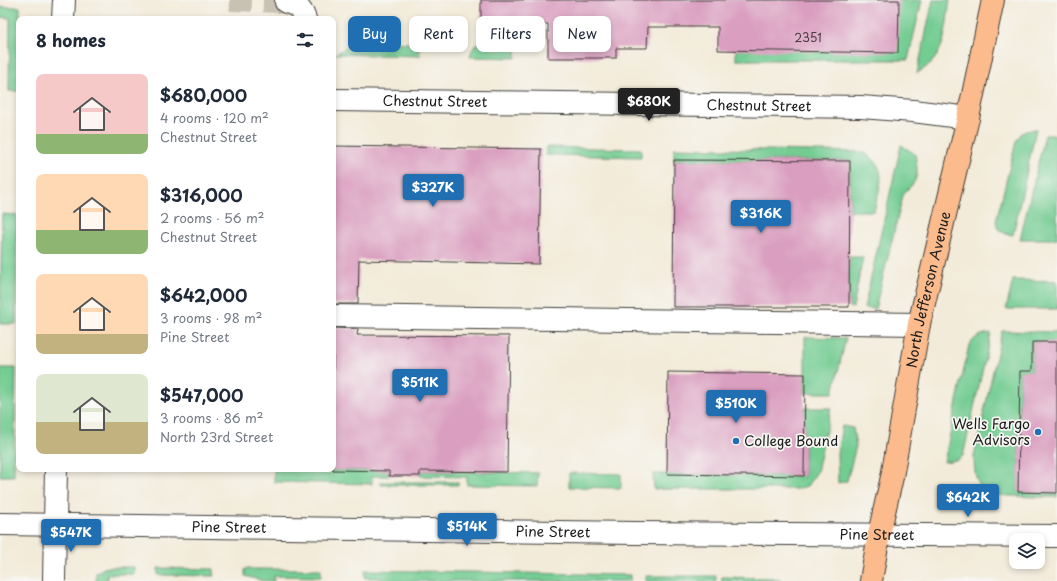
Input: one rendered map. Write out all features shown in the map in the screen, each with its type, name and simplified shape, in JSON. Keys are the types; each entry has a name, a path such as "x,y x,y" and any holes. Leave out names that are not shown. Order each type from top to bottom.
{"main road":[{"name":"North Jefferson Avenue","path":"871,581 879,534 892,477 919,324 968,118 993,0"}],"street":[{"path":"63,16 64,0"},
{"path":"286,2 295,4 304,16"},
{"name":"Chestnut Street","path":"336,100 861,107 913,111 968,118"},
{"path":"336,316 919,324"},
{"path":"54,581 56,472"},
{"name":"Pine Street","path":"0,524 1057,536"}],"green space":[{"path":"493,0 517,0 517,16 493,16"},
{"path":"899,0 922,0 908,60 736,60 736,50"},
{"path":"933,0 950,0 943,42 934,59 927,67 917,73"},
{"path":"0,7 20,7 20,16 16,16 16,91 9,91 10,18 0,17"},
{"path":"401,43 409,43 409,52 419,52 420,56 336,54 348,46 348,52 401,52"},
{"path":"476,44 476,52 516,52 516,58 470,57"},
{"path":"1036,129 1013,235 1006,234 998,229 996,221 1016,142 1019,136 1024,132"},
{"path":"1045,135 1057,135 1057,239 1020,239"},
{"path":"901,145 915,154 917,175 913,184 904,192 875,309 864,308"},
{"path":"546,147 641,149 641,157 546,155"},
{"path":"674,148 863,152 877,164 880,171 880,185 874,211 850,211 850,161 674,160"},
{"path":"2,214 16,215 16,324 0,324"},
{"path":"849,257 863,257 853,308 849,307"},
{"path":"1013,280 1057,281 1057,309 1006,309"},
{"path":"1002,331 1057,332 1057,342 1032,342 1032,371 1020,371 1018,492 1057,493 1057,497 996,495 983,489 976,477 974,456"},
{"path":"991,333 963,456 957,460 944,462 969,345 978,336"},
{"path":"805,337 846,338 833,393 805,393"},
{"path":"0,368 16,368 14,476 0,476"},
{"path":"805,408 831,408 817,472 807,486 797,489 654,489 653,474 804,476"},
{"path":"842,426 853,428 856,446 847,481 838,483 837,453"},
{"path":"336,470 389,471 389,476 372,476 372,484 274,482 274,472 336,472"},
{"path":"420,471 538,473 537,486 467,485 467,477 420,476"},
{"path":"569,473 621,474 621,488 569,487"},
{"path":"381,482 458,482 458,485 381,485"},
{"path":"134,567 134,574 107,574 107,581 96,581 96,573 104,568"},
{"path":"158,568 214,569 214,576 158,575"},
{"path":"245,569 321,569 321,577 274,576 274,581 264,581 245,576"},
{"path":"365,570 630,575 630,581 381,581 381,578 365,578"},
{"path":"646,576 716,576 716,581 646,581"},
{"path":"722,577 776,578 783,581 721,581"}],"building":[{"path":"481,0 899,0 898,53 718,50 718,27 648,27 647,48 616,48 616,58 548,58 548,24 545,24 545,16 481,16"},
{"path":"336,146 541,149 539,264 359,260 358,304 336,304"},
{"path":"674,160 850,161 849,307 673,307"},
{"path":"336,328 358,329 357,335 509,336 507,472 420,471 420,476 389,476 389,471 336,470"},
{"name":"Wells Fargo Advisors","path":"1032,342 1057,342 1057,493 1018,492 1020,371 1032,371"},
{"name":"College Bound","path":"668,372 805,374 804,476 667,474"}],"tunnel":[{"path":"230,0 286,2"}],"place":[{"name":"Wells Fargo Advisors","path":"1038,432"},
{"name":"College Bound","path":"736,441"}]}
